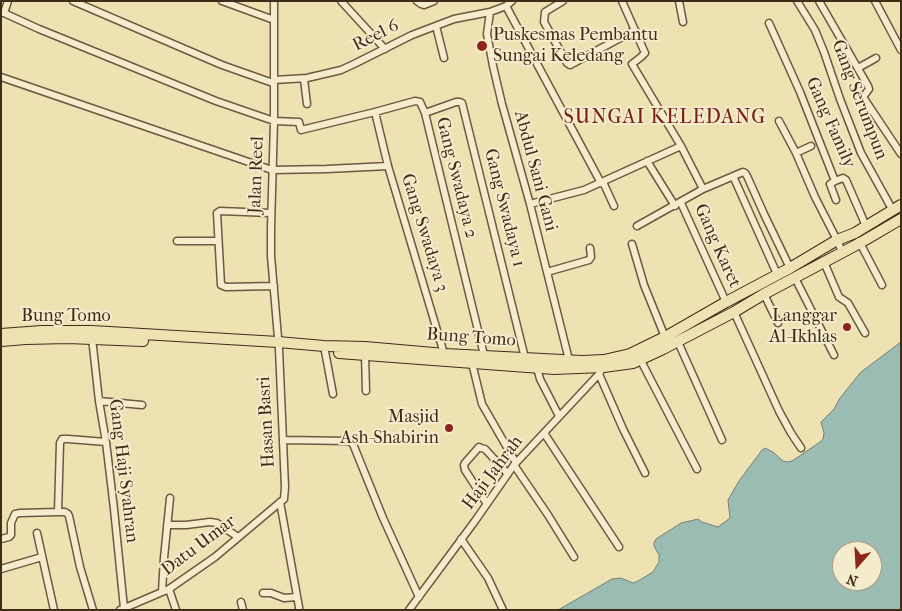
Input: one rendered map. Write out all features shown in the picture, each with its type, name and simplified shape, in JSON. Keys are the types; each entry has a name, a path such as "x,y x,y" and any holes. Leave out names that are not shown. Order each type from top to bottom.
{"main road":[{"name":"Bung Tomo","path":"638,356 665,337 837,240 855,233 896,207"},
{"name":"Bung Tomo","path":"445,357 472,363 554,369 620,365 638,356 678,342 901,219"},
{"path":"724,303 731,314"},
{"name":"Bung Tomo","path":"1,341 92,331 445,357 484,355 569,360 582,361 602,367"},
{"name":"Bung Tomo","path":"1,334 278,345"}],"street":[{"path":"8,1 3,13 216,101 274,120"},
{"path":"73,1 222,66 274,81"},
{"path":"222,1 274,20"},
{"name":"Jalan Reel","path":"274,1 271,256 278,345"},
{"path":"341,1 385,49"},
{"path":"417,1 424,5 434,1"},
{"path":"490,12 506,6 512,1"},
{"path":"563,1 545,12 544,22 567,63 570,65 635,30"},
{"path":"622,1 645,53 632,64 681,146 703,189"},
{"path":"679,1 683,22"},
{"name":"Gang Serumpun","path":"797,1 816,30 861,152 896,207"},
{"path":"819,1 869,89 863,97 901,154"},
{"path":"875,1 901,50"},
{"path":"506,6 614,206"},
{"name":"Reel 6","path":"274,81 304,78 341,70 412,34 466,16 490,12"},
{"name":"Abdul Sani Gani","path":"490,12 487,34 493,66 569,360"},
{"name":"Gang Family","path":"768,23 800,92 835,181 842,178 846,180 866,226"},
{"path":"436,26 444,58"},
{"path":"858,68 876,58"},
{"path":"1,77 272,170 388,166"},
{"path":"304,78 307,104"},
{"name":"Gang Swadaya 2","path":"274,120 299,122 301,130 415,101 421,103 425,112 484,355"},
{"name":"Gang Swadaya 1","path":"425,112 456,102 462,103 525,358"},
{"name":"Gang Swadaya 3","path":"375,112 388,166 445,357"},
{"path":"779,121 842,252"},
{"path":"530,204 584,190 681,146"},
{"path":"796,153 811,146"},
{"name":"Gang Karet","path":"647,161 678,204 724,303"},
{"path":"637,226 703,189 743,172 746,173 790,268"},
{"path":"733,176 777,274"},
{"path":"835,181 830,184 836,200"},
{"path":"271,213 219,211 217,213 218,241 220,283 223,286 274,286"},
{"path":"855,233 882,285"},
{"path":"177,242 218,241"},
{"path":"632,244 644,286 665,337"},
{"path":"547,272 589,260 591,257 590,248"},
{"path":"824,262 839,297 848,303 865,333"},
{"path":"795,278 834,355"},
{"path":"764,294 778,323"},
{"path":"731,314 779,411 801,448"},
{"name":"Gang Haji Syahran","path":"92,338 98,401 106,442 114,509 122,609"},
{"path":"678,342 722,440"},
{"name":"Hasan Basri","path":"278,345 285,493"},
{"path":"324,349 333,394"},
{"path":"365,351 366,390"},
{"path":"638,356 697,469"},
{"path":"472,363 482,404 515,464 574,557"},
{"path":"602,367 623,429 645,473"},
{"name":"Haji Jahrah","path":"410,610 515,464 602,367"},
{"path":"537,368 540,379 559,416"},
{"path":"98,401 142,405"},
{"path":"544,433 619,547"},
{"path":"58,512 60,443 62,439 106,442"},
{"path":"282,440 349,441 353,444 383,518 419,597"},
{"path":"487,504 465,470 465,463 479,448 485,449 508,474"},
{"name":"Datu Umar","path":"122,609 162,592 215,556 284,499 285,493"},
{"path":"162,592 170,498"},
{"path":"280,502 299,610"},
{"path":"1,539 11,535 11,523 15,514 20,512 65,512 68,514 80,567 93,610"},
{"path":"167,525 217,523 238,537"},
{"path":"37,533 54,610"},
{"path":"461,539 488,578 504,610"},
{"path":"1,569 42,557"},
{"path":"169,588 176,610"},
{"path":"263,593 284,598 297,597"},
{"path":"241,602 243,610"}],"water":[{"path":"901,342 901,610 558,610 612,579 621,578 633,583 653,572 659,562 659,555 654,546 656,539 681,523 698,519 718,527 730,518 728,500 739,481 762,450 765,448 773,452 783,461 792,461 823,439 824,433 821,422 834,409 840,398 861,372"}],"place":[{"name":"Puskesmas Pembantu Sungai Keledang","path":"482,46"},
{"name":"Langgar Al-Ikhlas","path":"847,327"},
{"name":"Masjid Ash-Shabirin","path":"449,428"}],"district":[{"name":"SUNGAI KELEDANG","path":"665,118"}]}
